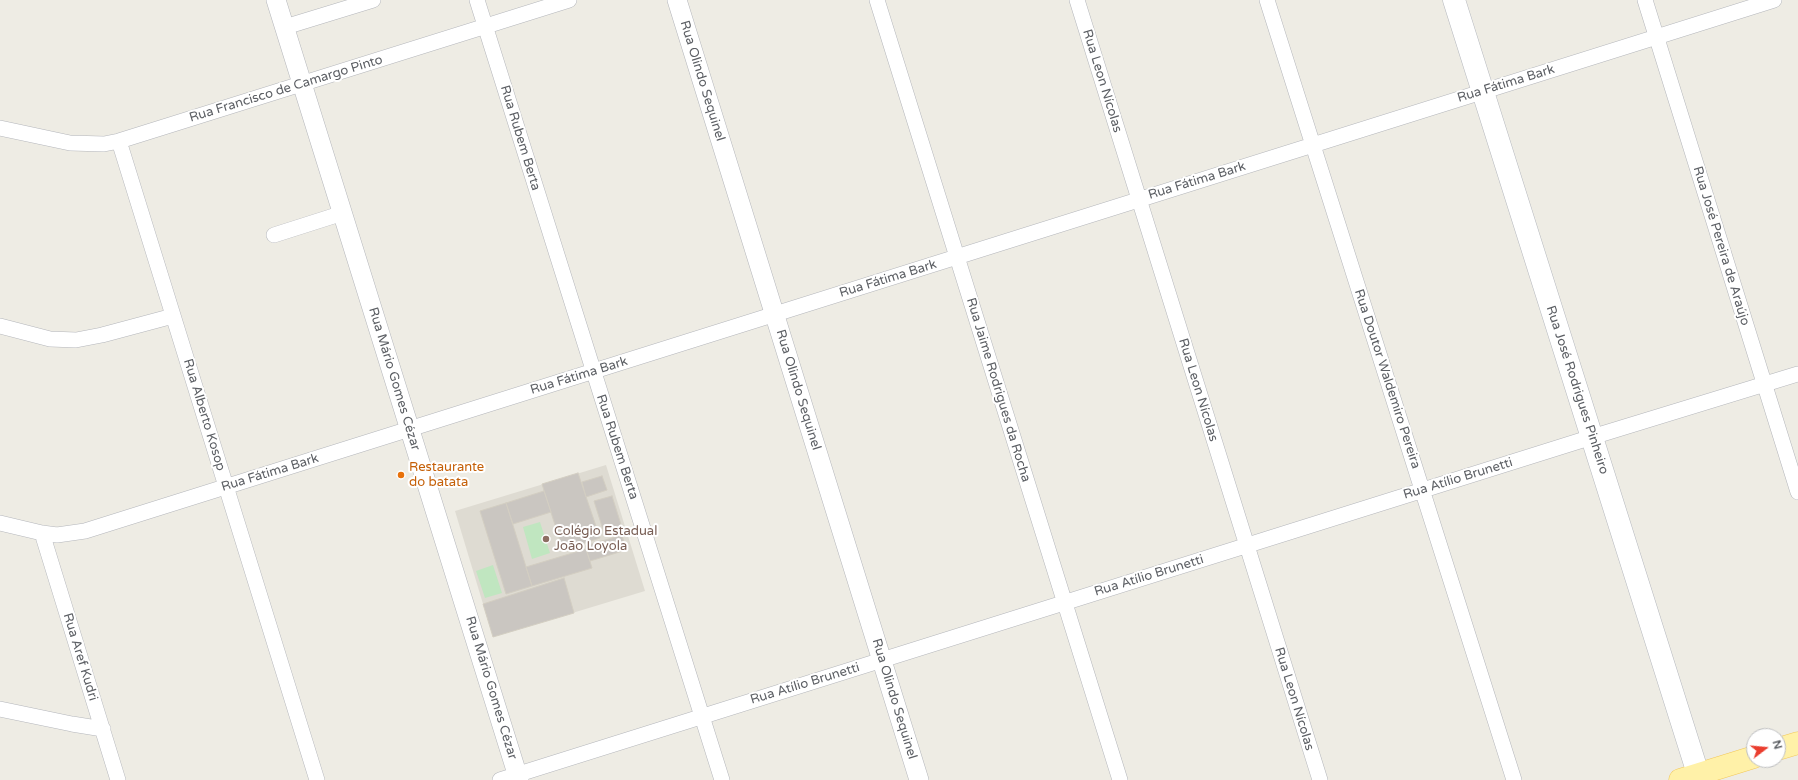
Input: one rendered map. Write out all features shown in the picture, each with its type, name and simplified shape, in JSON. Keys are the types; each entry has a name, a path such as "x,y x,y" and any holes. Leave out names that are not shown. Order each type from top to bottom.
{"main road":[{"name":"Rua José Rodrigues Pinheiro","path":"1454,0 1592,437 1693,778"},
{"path":"1786,747 1798,743"},
{"path":"1693,778 1746,760"}],"street":[{"name":"Rua Mário Gomes Cézar","path":"276,0 410,429 512,778"},
{"path":"285,27 336,5 372,0"},
{"name":"Rua Rubem Berta","path":"477,0 722,780"},
{"name":"Rua Francisco de Camargo Pinto","path":"0,128 70,143 104,144 119,141 570,0"},
{"name":"Rua Olindo Sequinel","path":"677,0 919,780"},
{"name":"Rua Jaime Rodrigues da Rocha","path":"877,0 1120,780"},
{"name":"Rua Leon Nícolas","path":"1077,0 1320,780"},
{"name":"Rua Doutor Waldemiro Pereira","path":"1267,0 1514,780"},
{"name":"Rua José Pereira de Araújo","path":"1644,0 1798,492"},
{"name":"Rua Fátima Bark","path":"0,523 57,535 85,531 1774,0"},
{"name":"Rua Alberto Kosop","path":"119,141 317,780"},
{"path":"274,235 343,213"},
{"path":"0,326 50,339 76,340 102,335 173,316"},
{"name":"Rua Atílio Brunetti","path":"512,778 702,716 1422,490 1798,374"},
{"name":"Rua Aref Kudri","path":"42,533 118,780"},
{"path":"0,709 103,729"}],"shaded area":[{"name":"Colégio Estadual João Loyola","path":"606,465 645,591 493,637 455,511"}],"green space":[{"path":"540,522 550,553 532,559 523,527"},
{"path":"493,565 502,593 485,598 476,571"}],"building":[{"path":"578,473 600,538 563,550 542,484"},
{"path":"602,476 607,490 586,497 582,482"},
{"path":"544,491 551,512 513,524 506,503"},
{"path":"612,496 623,531 605,536 594,501"},
{"path":"506,503 532,586 506,594 480,511"},
{"path":"622,535 626,550 590,561 585,546"},
{"path":"586,549 592,568 532,586 526,567"},
{"path":"564,578 574,613 493,637 483,604"}],"place":[{"name":"Restaurante do batata","path":"401,475"},
{"name":"Colégio Estadual João Loyola","path":"546,539"}]}
